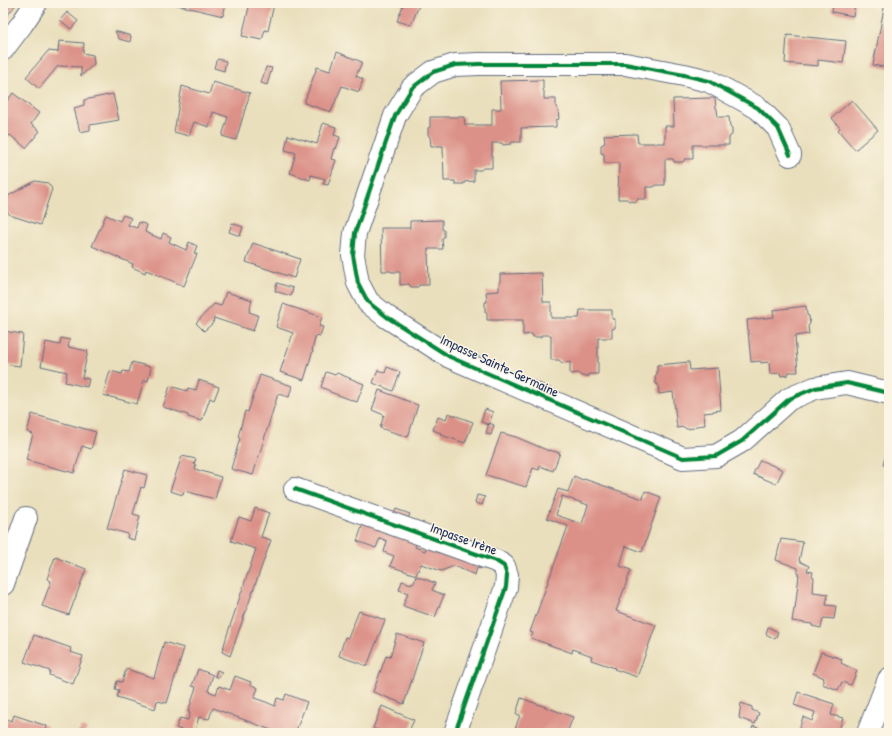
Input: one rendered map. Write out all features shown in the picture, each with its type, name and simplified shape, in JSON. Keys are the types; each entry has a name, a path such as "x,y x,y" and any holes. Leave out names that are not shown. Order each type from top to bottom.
{"street":[{"path":"3,49 36,3"},
{"name":"Impasse Sainte-Germaine","path":"790,155 778,128 758,108 709,80 625,64 455,65 433,72 412,88 395,116 355,233 353,255 358,282 368,302 387,317 450,357 683,458 716,456 742,441 789,399 815,388 847,383 889,394"},
{"name":"Impasse Irène","path":"295,489 496,561 504,566 507,575 506,587 455,733"},
{"path":"3,584 26,518"},
{"path":"868,733 889,679"}],"building":[{"path":"3,3 17,3 4,20 3,20"},
{"path":"169,3 226,3 223,16"},
{"path":"250,3 281,3 281,6 274,4 268,31 265,30 262,40 242,36"},
{"path":"404,3 420,3 411,25 397,21"},
{"path":"833,3 855,3 853,16 832,12"},
{"path":"885,3 889,3 889,68 873,65"},
{"path":"67,12 78,21 71,29 60,20"},
{"path":"115,31 131,36 130,42 119,39"},
{"path":"787,35 846,41 843,63 818,60 818,66 785,63"},
{"path":"59,41 84,43 83,53 93,55 94,64 81,76 81,67 58,66 39,89 26,77 48,51 58,52"},
{"path":"337,52 362,62 356,76 363,79 359,92 342,86 331,112 304,103 317,67 330,71"},
{"path":"218,59 226,61 224,71 214,68"},
{"path":"266,67 272,68 267,85 261,83"},
{"path":"543,80 544,99 556,99 559,119 556,120 556,127 521,128 521,142 512,142 511,144 503,145 502,143 492,143 492,168 474,170 474,181 464,182 464,184 455,184 455,181 444,181 443,146 431,146 430,137 428,135 430,117 464,117 465,125 492,125 492,109 501,109 500,81"},
{"path":"213,82 250,93 236,140 222,136 228,117 213,112 209,127 194,122 189,136 174,132 182,86 209,94"},
{"path":"13,93 39,113 31,124 40,131 26,148 10,135 8,137 3,133 3,106"},
{"path":"113,94 119,120 90,125 90,130 80,132 74,108 84,105 84,100"},
{"path":"715,98 718,117 729,117 732,135 729,137 729,145 693,145 693,159 685,159 683,162 674,162 673,159 665,159 665,185 646,187 646,199 637,199 636,202 629,201 627,199 618,199 619,163 604,163 604,154 601,153 601,145 605,143 604,135 637,134 638,143 665,143 665,126 674,126 673,99"},
{"path":"852,100 878,130 855,150 838,130 840,128 832,118"},
{"path":"323,123 336,127 334,135 340,137 336,149 334,148 331,159 336,160 328,185 323,184 325,179 311,175 310,180 290,173 296,153 285,150 288,135 317,144"},
{"path":"35,181 48,183 52,189 40,225 10,215 3,206 8,196"},
{"path":"106,215 120,221 123,215 131,218 128,225 137,228 139,222 147,225 145,232 161,239 163,233 171,237 169,242 186,250 189,242 197,246 194,253 197,254 184,286 146,270 145,273 132,267 133,264 92,246"},
{"path":"442,220 442,229 444,230 444,238 442,239 443,249 428,249 429,285 411,287 409,284 400,285 400,272 382,271 381,228 410,228 410,221"},
{"path":"232,223 243,227 240,236 229,232"},
{"path":"253,243 300,259 294,278 246,262"},
{"path":"542,273 543,302 551,302 551,318 579,318 580,310 612,310 612,319 615,319 615,328 612,329 612,338 598,338 598,374 581,376 578,373 570,374 570,362 562,363 559,360 551,360 551,335 533,337 532,334 523,335 523,320 487,320 487,312 485,312 485,302 487,302 486,292 499,291 500,274"},
{"path":"277,283 293,288 291,296 275,291"},
{"path":"226,292 252,300 249,312 258,315 253,331 214,318 213,323 204,331 196,323 214,304 221,306"},
{"path":"283,304 322,317 319,326 323,327 320,336 316,335 304,380 280,372 293,333 276,327"},
{"path":"806,306 810,324 808,326 809,334 795,336 798,372 789,372 788,375 781,376 780,373 770,374 769,362 751,362 747,320 774,317 773,310"},
{"path":"3,331 23,334 20,366 3,364"},
{"path":"61,338 70,340 68,347 88,351 82,378 89,379 87,387 65,382 67,372 41,366 46,342 60,345"},
{"path":"132,362 151,367 148,381 144,380 137,404 103,395 110,371 122,374 123,371 129,372"},
{"path":"689,362 690,370 718,368 721,410 704,413 705,425 686,429 684,427 677,428 673,392 659,394 655,376 657,374 657,365"},
{"path":"387,367 400,372 393,391 373,383 378,370 385,373"},
{"path":"326,372 335,375 337,373 364,384 357,402 321,387"},
{"path":"260,375 292,386 289,397 278,394 253,475 231,469 240,438 238,437 245,411 248,412"},
{"path":"199,380 219,387 214,400 210,398 202,421 163,407 170,386 187,391 188,388 196,390"},
{"path":"379,390 418,405 408,437 380,428 384,415 372,410"},
{"path":"485,409 493,412 489,425 481,422"},
{"path":"448,413 473,422 465,443 441,435 441,433 433,430 438,417 446,420"},
{"path":"32,414 96,432 91,449 82,446 74,473 26,460 33,434 27,432"},
{"path":"489,423 494,425 491,435 486,433"},
{"path":"501,433 516,437 549,451 560,453 553,471 540,466 539,470 533,468 526,487 486,475"},
{"path":"889,443 889,466 883,465"},
{"path":"182,456 196,459 194,464 196,465 195,469 221,477 215,499 184,491 183,495 170,491"},
{"path":"760,460 783,470 776,484 753,474"},
{"path":"125,469 147,475 144,488 141,487 133,514 140,516 134,540 127,538 128,534 107,528"},
{"path":"574,476 643,499 645,491 661,497 642,552 626,546 620,566 631,570 616,611 656,625 637,677 591,660 592,656 573,649 572,653 531,638 533,633 530,632 568,526 547,518 558,489 568,492","holes":["562,496 588,505 582,524 556,515"]},
{"path":"477,495 485,497 482,505 475,503"},
{"path":"255,508 269,513 261,537 271,540 230,656 222,652 256,549 231,541 239,517 251,521"},
{"path":"396,509 410,514 407,521 393,516"},
{"path":"364,521 418,540 415,547 425,551 428,544 483,565 480,569 477,568 475,575 454,566 441,571 421,564 416,575 390,566 394,556 384,552 387,541 380,538 376,548 357,541"},
{"path":"781,539 803,542 799,561 809,566 807,571 813,572 813,592 828,594 826,605 836,606 834,619 824,618 821,628 812,626 812,624 792,621 799,575 798,568 776,560"},
{"path":"55,557 86,569 69,615 42,606 51,581 47,579"},
{"path":"416,576 435,583 432,590 444,595 435,617 403,606 408,593 399,590 402,581 411,584 412,582 414,583"},
{"path":"359,611 385,620 367,666 339,656 345,637 348,638"},
{"path":"768,627 778,632 775,639 766,634"},
{"path":"397,634 424,643 404,704 373,692 386,656 390,657"},
{"path":"34,635 71,648 70,652 83,656 73,684 49,675 50,671 24,662"},
{"path":"164,642 184,648 167,703 157,701 155,709 117,697 119,690 115,689 117,681 122,682 126,669 154,678"},
{"path":"821,652 842,659 841,663 857,671 851,685 842,682 838,690 822,684 824,678 813,673"},
{"path":"198,669 213,675 208,691 216,694 219,686 230,690 235,676 251,682 250,684 258,688 254,698 275,706 277,698 284,700 286,694 307,702 295,733 279,733 213,708 209,719 199,717 194,733 189,733 176,728 180,718 188,720 190,713 188,712 196,687 192,686"},
{"path":"217,670 222,672 219,678 215,676"},
{"path":"798,692 834,704 831,715 843,718 838,733 798,733 803,717 812,721 815,712 794,705"},
{"path":"521,698 573,717 567,733 514,732 520,715 516,714"},
{"path":"741,703 752,707 752,710 759,713 755,724 739,718"},
{"path":"382,706 414,720 408,733 384,733 373,728"},
{"path":"14,715 47,726 45,733 3,733 3,718 12,721"},
{"path":"753,726 772,733 751,733"},
{"path":"81,727 87,729 85,733 79,733"}],"cycle path":[{"path":"790,155 778,128 758,108 709,81 625,64 455,65 433,72 412,88 395,116 355,233 353,255 358,283 368,302 387,317 450,357 683,458 716,456 742,441 789,399 815,388 847,383 889,393"},
{"path":"295,489 496,561 504,566 507,575 506,587 455,733"}]}
